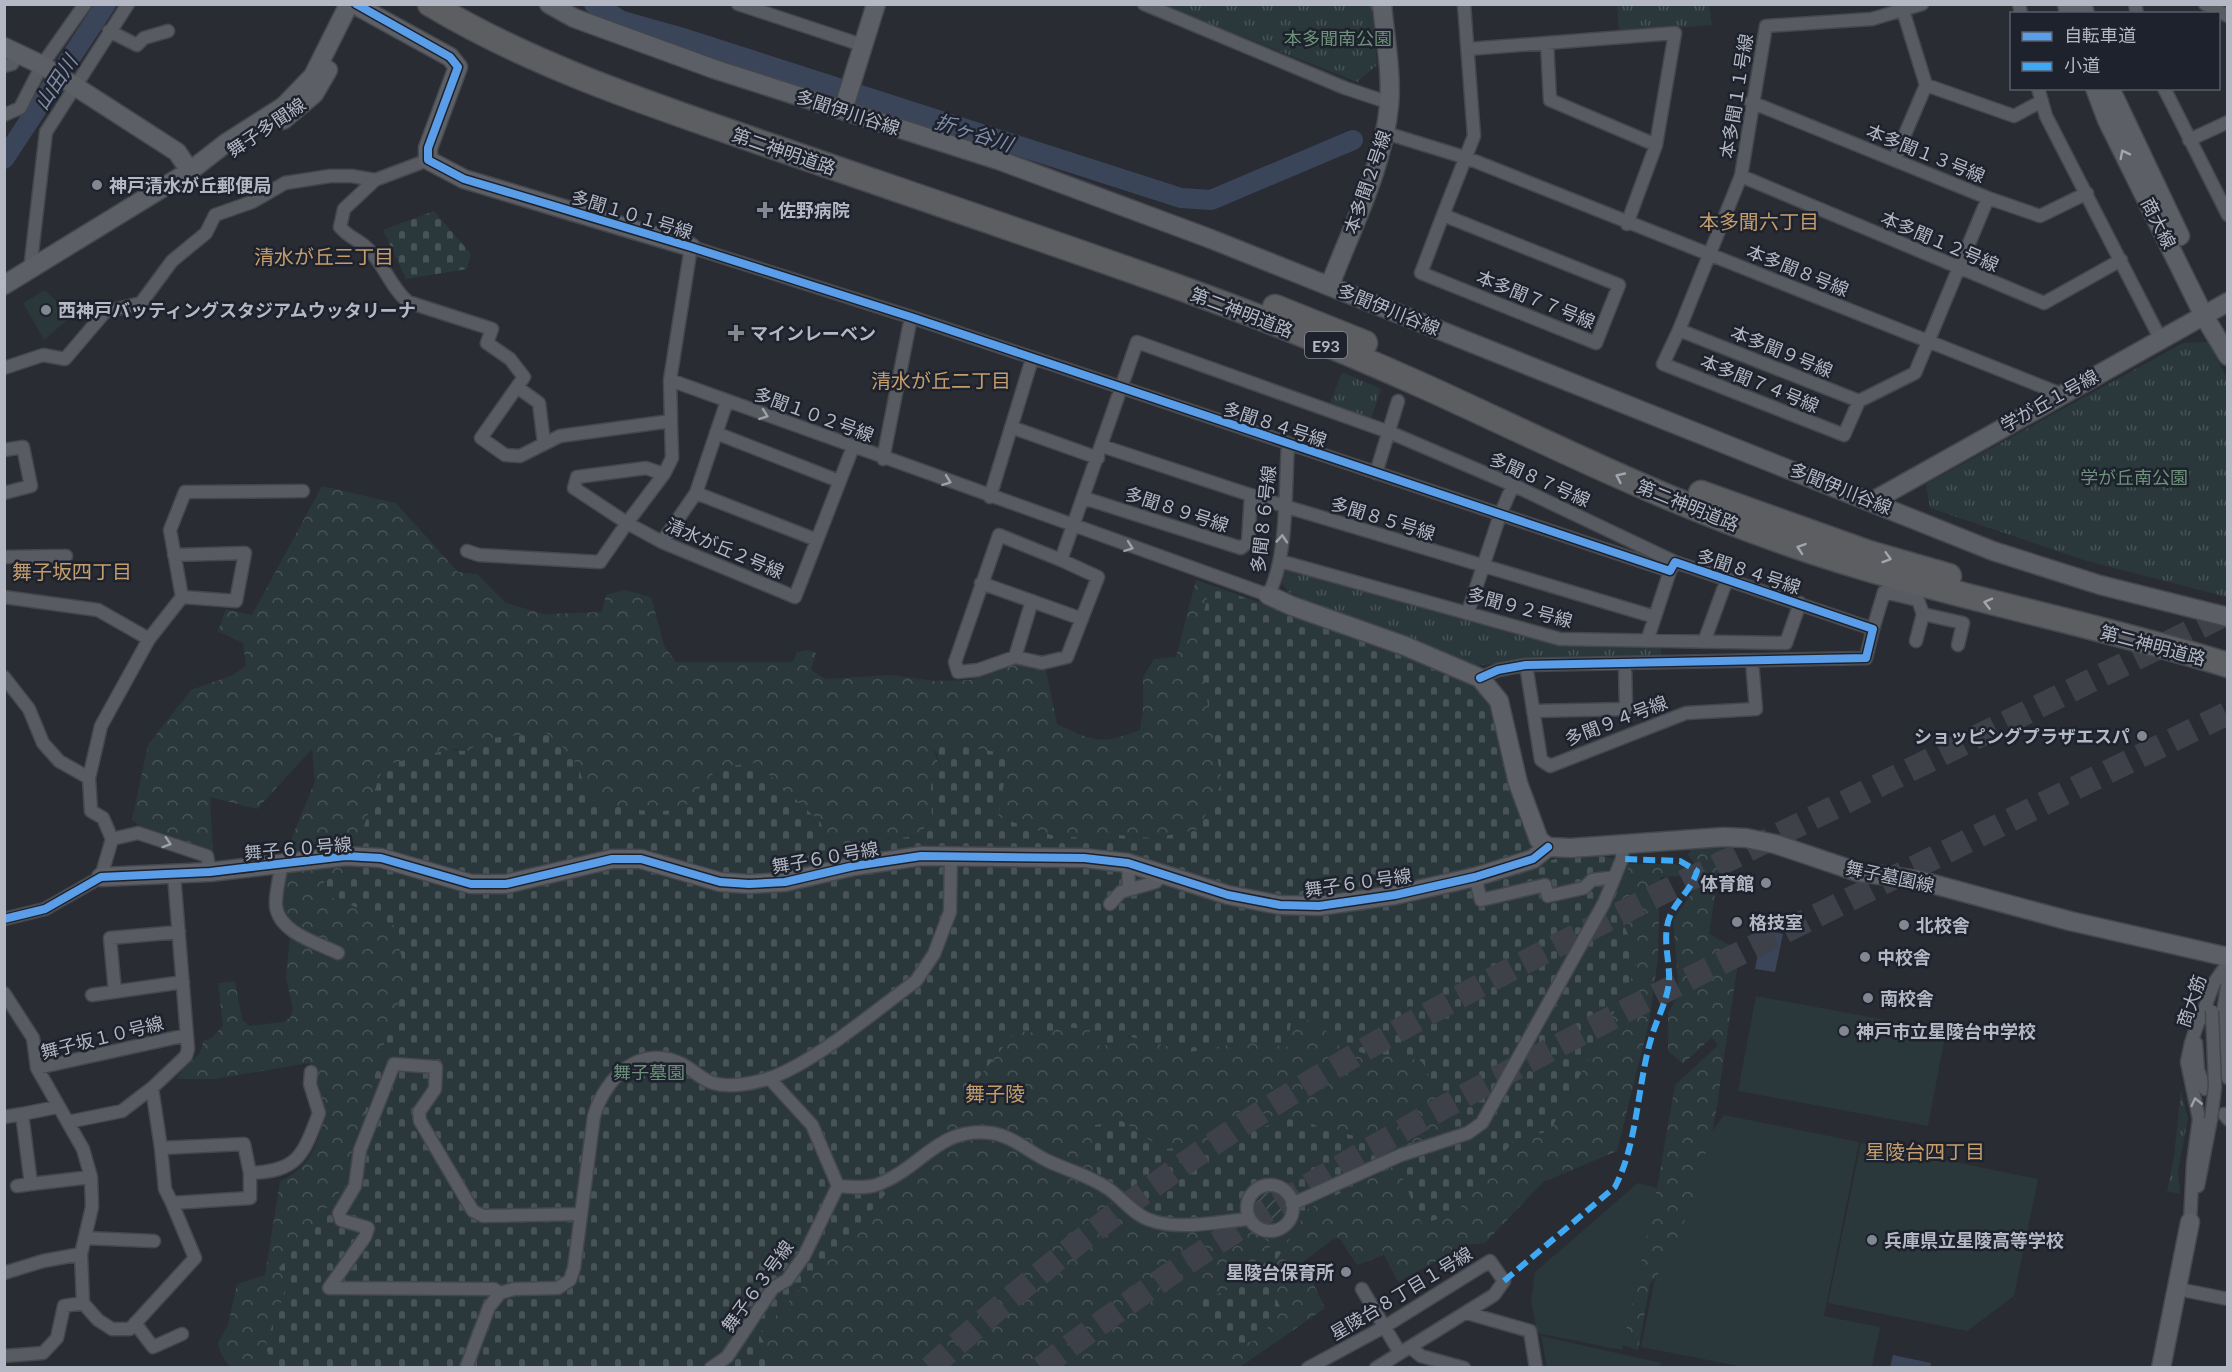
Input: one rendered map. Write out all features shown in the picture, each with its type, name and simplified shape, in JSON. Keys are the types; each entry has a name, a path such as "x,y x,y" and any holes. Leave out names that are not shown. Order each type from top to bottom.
{"highway":[{"name":"第二神明道路","path":"430,4 490,37 613,90 1184,289 1290,330 1425,386 1653,492 1771,538 1909,582 2228,665"},
{"name":"第二神明道路","path":"464,4 541,43 609,71 1123,250 1307,319 1427,370 1660,477 1777,522 1869,553 2228,648"}],"street":[{"path":"4,115 20,108 42,65 85,4"},
{"path":"30,270 46,132 128,4"},
{"name":"多聞伊川谷線","path":"549,4 574,18 704,65 845,104 1330,285 1993,551 2053,571 2228,617"},
{"path":"738,4 862,45"},
{"path":"845,104 876,4"},
{"path":"1144,4 1345,88 1390,103"},
{"name":"本多聞２号線","path":"1330,285 1378,160 1386,133 1390,103 1382,4"},
{"name":"本多聞７７号線","path":"1443,215 1619,285 1596,343 1421,273 1443,215 1467,158 1474,136 1464,4"},
{"name":"本多聞１１号線","path":"1709,253 1741,176 1751,102 1766,26 1872,19 1902,8 1922,4"},
{"path":"2205,4 2228,16"},
{"path":"357,5 450,57 458,67 428,148 428,160 375,180 344,209 340,227 350,238 367,248 399,295 408,302 492,329 487,343 510,359 521,382 539,403 544,443"},
{"name":"舞子多聞線","path":"4,285 190,171 226,143 284,106 313,76 357,5"},
{"path":"1894,160 1926,85 1902,8"},
{"path":"109,31 137,45 144,38 168,31"},
{"path":"1468,49 1675,33 1656,145 1627,224"},
{"path":"1546,43 1550,100 1656,145"},
{"path":"9,56 42,65 76,86 177,152 190,171"},
{"path":"1926,85 2014,116 2042,101"},
{"path":"2039,90 2046,116 2160,338"},
{"name":"商大線","path":"2095,90 2107,120 2216,310 2228,356"},
{"name":"商大線","path":"2111,90 2228,337"},
{"path":"2165,90 2188,140 2228,215"},
{"name":"本多聞１３号線","path":"1751,102 1988,198 2040,216 2087,193"},
{"path":"2188,140 2228,122"},
{"name":"本多聞８号線","path":"1386,133 1467,158 1627,224 1709,253 2061,394"},
{"name":"多聞１０１号線","path":"428,160 464,179 691,247 910,317 1032,359"},
{"path":"4,368 43,355 66,359 105,312 141,303 172,261 206,233 215,215 252,202 285,183 330,176 352,176 375,180"},
{"name":"本多聞１２号線","path":"1741,176 2044,303 2121,260"},
{"path":"1859,401 1915,373 1988,198"},
{"path":"467,551 478,555 600,562 664,474 672,458 670,380 691,247"},
{"path":"1679,330 1709,253"},
{"name":"学が丘１号線","path":"1873,501 2160,338 2216,310"},
{"path":"883,459 910,317"},
{"name":"本多聞９号線","path":"1679,330 1859,401"},
{"name":"本多聞７４号線","path":"1679,330 1663,364 1844,435 1859,401"},
{"name":"多聞８７号線","path":"1120,389 1137,342 1389,432 1513,485 1672,566"},
{"path":"990,497 1032,359"},
{"name":"多聞８４号線","path":"1032,359 1500,514 1672,566 1727,579 1873,629"},
{"name":"多聞１０２号線","path":"670,380 1074,527"},
{"path":"521,382 481,438 505,455 520,456 560,436 671,421"},
{"path":"1061,560 1120,389"},
{"path":"662,542 696,493 727,401"},
{"path":"1376,473 1398,401"},
{"name":"多聞８５号線","path":"1011,427 1251,495 1485,568 1655,617"},
{"path":"716,433 839,482"},
{"name":"多聞８６号線","path":"1268,595 1274,585 1280,561 1288,445"},
{"path":"4,450 23,447 31,486 4,493"},
{"name":"清水が丘２号線","path":"664,474 646,468 577,477 574,489 627,524 662,542 795,597 853,447"},
{"path":"1468,612 1485,568 1500,514 1513,485"},
{"path":"101,877 112,839 103,818 91,811 89,778 101,726 149,639 182,597 170,530 185,492 303,491"},
{"path":"696,493 817,540"},
{"name":"多聞８９号線","path":"1084,498 1241,548 1248,542 1251,495"},
{"path":"1074,527 1405,645 1480,678 1499,701 1518,783 1539,840 1548,847"},
{"path":"999,535 1061,560 1098,577 1067,657 1042,663 1014,657 978,670 958,672 955,662 999,535"},
{"path":"174,555 245,553 236,601 182,597"},
{"path":"4,557 66,556"},
{"name":"多聞９２号線","path":"1280,561 1560,639 1786,643 1800,603"},
{"path":"1647,641 1672,566"},
{"path":"1704,642 1727,579"},
{"path":"981,583 1082,619"},
{"path":"1480,678 1498,670 1526,665 1866,658 1884,592 1918,600 1923,614 1916,641"},
{"path":"4,597 98,610 149,639"},
{"path":"1014,657 1032,601"},
{"path":"1923,614 1963,623 1958,645"},
{"name":"多聞９４号線","path":"1526,665 1541,760 1550,766 1686,713 1756,708 1752,661"},
{"path":"1533,711 1626,709 1625,663"},
{"path":"4,677 28,709 43,743 58,761 89,778"},
{"path":"112,839 138,833 207,856 210,872"},
{"name":"舞子墓園線","path":"1548,847 1571,848 1623,843 1746,838 1775,844 1858,872 1918,880 2060,918 2228,957"},
{"path":"1292,1204 1401,1155 1468,1133 1482,1123 1539,1024 1604,903 1622,859 1623,843"},
{"name":"舞子６０号線","path":"4,920 45,909 101,877 210,872 346,856 381,858 471,884 506,884 612,860 641,859 720,882 749,884 785,882 854,866 951,855 1084,858 1128,863 1228,895 1280,905 1319,906 1395,895 1475,877 1533,859 1548,847"},
{"path":"466,1368 489,1307 500,1293 514,1288 558,1288 570,1280 594,1116 600,1098 623,1069 644,1059 660,1055 682,1064 712,1083 740,1085 769,1078 815,1053 916,981 934,954 950,912 951,855"},
{"path":"282,863 276,905 279,916 293,932 338,953"},
{"path":"1128,863 1129,888"},
{"path":"1110,904 1129,888 1140,888 1156,882 1163,873"},
{"name":"舞子坂１０号線","path":"68,1122 122,1111 152,1088 186,1056 187,1035 174,874"},
{"path":"1475,877 1481,900 1545,885 1548,896 1584,888 1593,880 1615,877"},
{"path":"115,992 110,938 178,932"},
{"name":"商大筋","path":"2205,1089 2196,1060 2196,1038 2207,1013 2214,983 2228,963"},
{"path":"2190,1222 2193,1163 2199,1119 2187,1062 2191,1043 2228,975"},
{"name":"商大筋","path":"2228,981 2222,1019 2228,1078"},
{"path":"93,995 183,982"},
{"path":"4,993 33,1038 37,1068"},
{"path":"2162,1368 2211,1119 2215,1087 2207,1013"},
{"name":"舞子坂１０号線","path":"83,1303 81,1254 92,1207 91,1177 82,1149 37,1068 187,1035"},
{"path":"500,1293 494,1289 329,1288 365,1237 368,1228 341,1220 339,1213 355,1186 360,1150 394,1064 436,1067 435,1089 419,1112 420,1121 473,1211 483,1216 581,1214"},
{"path":"250,1173 276,1172 289,1165 301,1154 319,1113 310,1084 311,1072"},
{"path":"769,1078 812,1125 838,1186 876,1186 892,1179 949,1137 974,1132 992,1133 1009,1138 1048,1161 1076,1171 1108,1188 1147,1220 1168,1224 1250,1219"},
{"path":"4,1356 42,1353 57,1338 64,1306 83,1303 98,1320 112,1329 130,1329 195,1258 165,1189 152,1088"},
{"path":"4,1117 57,1107"},
{"path":"22,1114 31,1184"},
{"path":"161,1148 244,1144 250,1173 250,1198 172,1203"},
{"path":"17,1186 91,1177"},
{"path":"1264,1185 1283,1189 1292,1204 1288,1222 1277,1229 1259,1228 1250,1219 1247,1205 1249,1198 1264,1185"},
{"name":"舞子６３号線","path":"711,1368 727,1358 773,1288 788,1280 804,1256 838,1186"},
{"path":"85,1238 154,1241"},
{"path":"4,1273 43,1261 81,1254"},
{"name":"星陵台８丁目１号線","path":"1308,1368 1384,1327 1490,1262 1504,1281 1494,1295 1467,1313"},
{"path":"1362,1289 1384,1327 1405,1350 1464,1368"},
{"path":"2178,1289 2228,1299"},
{"path":"1376,1368 1467,1313 1530,1331 1536,1368"},
{"path":"135,1323 153,1347 182,1334"}],"green space":[{"name":"本多聞南公園","path":"1163,5 1372,5 1377,65 1357,82"},
{"path":"1617,5 1709,5 1712,25 1619,32"},
{"path":"434,211 471,254 467,269 406,279 383,230"},
{"name":"西神戸バッティングスタジアムウッタリーナ","path":"45,290 72,316 44,340 23,303"},
{"name":"学が丘南公園","path":"2209,342 2227,379 2227,597 2087,561 1930,508 1926,484 2183,343"},
{"path":"1342,372 1381,389 1370,422 1329,406"},
{"path":"322,486 396,503 458,572 477,574 506,603 544,614 602,612 606,595 625,590 651,597 664,645 676,662 793,662 797,652 809,650 816,653 811,670 826,679 891,675 935,681 970,680 1015,662 1046,670 1057,724 1090,738 1115,738 1140,730 1143,709 1143,677 1154,659 1176,657 1196,580 1301,617 1238,687 1222,783 1198,830 1152,838 1119,835 1118,841 1051,835 998,817 1000,798 934,750 940,768 932,800 932,822 915,836 833,847 820,822 712,779 692,803 664,813 667,838 475,746 468,751 456,749 429,755 449,834 303,856 286,852 315,781 312,749 257,809 210,797 213,852 185,841 159,840 132,820 148,745 191,690 233,675 246,666 243,643 218,631 226,609 252,615"},
{"path":"1284,566 1510,631 1661,646 1661,657 1534,659 1475,666 1316,606 1288,592 1282,583"},
{"name":"舞子墓園","path":"1210,585 1458,677 1481,691 1491,703 1539,863 1562,858 1596,856 1630,864 1613,902 1638,956 1631,980 1550,1131 1515,1139 1456,1213 1422,1224 1397,1165 1308,1209 1266,1277 1282,1311 1257,1340 1234,1346 1198,1310 1197,1300 1233,1287 1249,1274 1272,1244 1249,1228 1149,1228 1102,1198 1089,1126 1122,1121 1163,1149 1197,1147 1289,1119 1393,1146 1433,1139 1455,1130 1422,1061 1391,1055 1377,1057 1339,1046 1319,1023 1292,1017 1287,1047 1247,1042 1189,1052 1128,1036 1124,1046 1089,1045 1090,1030 1059,1026 1050,1034 1016,1031 879,1202 759,1334 778,1367 281,1368 269,1356 266,1344 287,1285 279,1268 345,1185 382,1050 407,979 397,938 399,928 343,901 324,896 324,879 349,877 379,777 388,764 448,750 468,751 484,739 545,732 574,760 582,777 586,799 631,809 663,811 677,809 690,803 700,792 699,784 712,779 713,768 756,763 820,822 833,847 915,836 932,823 931,777 940,768 934,742 1009,754 998,817 1051,835 1117,841 1119,835 1152,838 1198,830 1222,783 1197,643"},
{"path":"1692,847 1722,848 1709,934 1730,945 1738,962 1714,1125 1690,1207 1668,1261 1650,1284 1638,1350 1623,1345 1657,1188 1675,1085 1718,1045 1712,1037 1683,1064 1668,1051 1668,1013 1679,994 1673,920 1696,887 1700,870 1688,855"},
{"path":"357,860 1058,1026 1090,1030 1090,1045 1592,940 1630,864 1675,864 1687,869 1687,873 1684,876 1660,877 1658,958 1649,1022 1617,1151 1543,1182 1485,1243 1466,1245 1398,1282 1384,1255 1357,1265 1339,1238 1332,1240 1303,1262 1325,1308 1240,1367 230,1367 220,1352 218,1343 228,1325 237,1284 265,1275 280,1181 295,1172 307,1160 315,1146 320,1130 321,1096 309,1063 214,1079 177,1079 183,1069 196,1057 203,1041 211,1038 223,1026 218,983 235,981 242,1019 249,1026 283,1022 290,1018 293,1010 286,977 290,935 279,908 286,866"},
{"path":"1756,996 1946,1031 1928,1126 1738,1091"},
{"path":"2181,1091 2188,1119 2178,1170 2180,1194 2167,1191 2174,1157"},
{"path":"1724,1115 1859,1142 1824,1316 1880,1327 1872,1367 1744,1367 1641,1347 1675,1181"},
{"path":"1861,1143 2038,1179 2014,1296 1967,1331 1828,1303"},
{"path":"1638,1183 1657,1188 1622,1350 1537,1333 1531,1301 1535,1272"},
{"path":"1269,1189 1282,1194 1287,1207 1282,1220 1269,1225 1256,1220 1251,1207 1256,1194"},
{"path":"1541,1336 1661,1363 1660,1367 1547,1367"}],"water":[{"path":"1763,930 1783,934 1775,972 1755,969"},
{"path":"1893,1355 1931,1363 1930,1367 1890,1367"}],"waterway":[{"name":"山田川","path":"4,159 106,4"},
{"name":"折ヶ谷川","path":"594,4 622,21 686,39 1181,198 1211,200 1353,140"}],"tunnel":[{"path":"930,1368 1038,1275 1112,1216 1228,1134 1350,1058 1476,988 1603,922 2228,613"},
{"path":"1041,1368 1126,1305 1214,1245 1394,1135 1674,986 2228,713"}],"marked path":[{"path":"1504,1281 1615,1187 1623,1170 1633,1133 1646,1057 1668,989 1667,927 1672,912 1690,886 1697,871 1680,861 1622,859"}],"cycle path":[{"path":"356,4 450,57 458,67 428,148 428,160 464,179 691,247 911,317 1670,571 1675,562 1873,629 1866,658 1526,665 1498,670 1480,678"},
{"path":"4,919 45,909 101,877 210,872 346,856 381,858 471,884 506,884 612,859 641,859 720,882 749,884 785,882 854,866 921,856 1084,858 1128,863 1228,895 1280,905 1319,906 1395,895 1475,877 1533,859 1548,847"}],"place":[{"name":"神戸清水が丘郵便局","path":"97,185"},
{"name":"佐野病院","path":"765,210"},
{"name":"西神戸バッティングスタジアムウッタリーナ","path":"46,310"},
{"name":"マインレーベン","path":"736,333"},
{"name":"ショッピングプラザエスパ","path":"2142,736"},
{"name":"体育館","path":"1766,883"},
{"name":"格技室","path":"1737,922"},
{"name":"北校舎","path":"1904,925"},
{"name":"中校舎","path":"1865,957"},
{"name":"南校舎","path":"1868,998"},
{"name":"神戸市立星陵台中学校","path":"1844,1031"},
{"name":"兵庫県立星陵高等学校","path":"1872,1240"},
{"name":"星陵台保育所","path":"1346,1272"}],"district":[{"name":"本多聞六丁目","path":"1759,221"},
{"name":"清水が丘三丁目","path":"324,256"},
{"name":"清水が丘二丁目","path":"941,380"},
{"name":"舞子坂四丁目","path":"72,571"},
{"name":"舞子陵","path":"995,1093"},
{"name":"星陵台四丁目","path":"1925,1151"}]}
